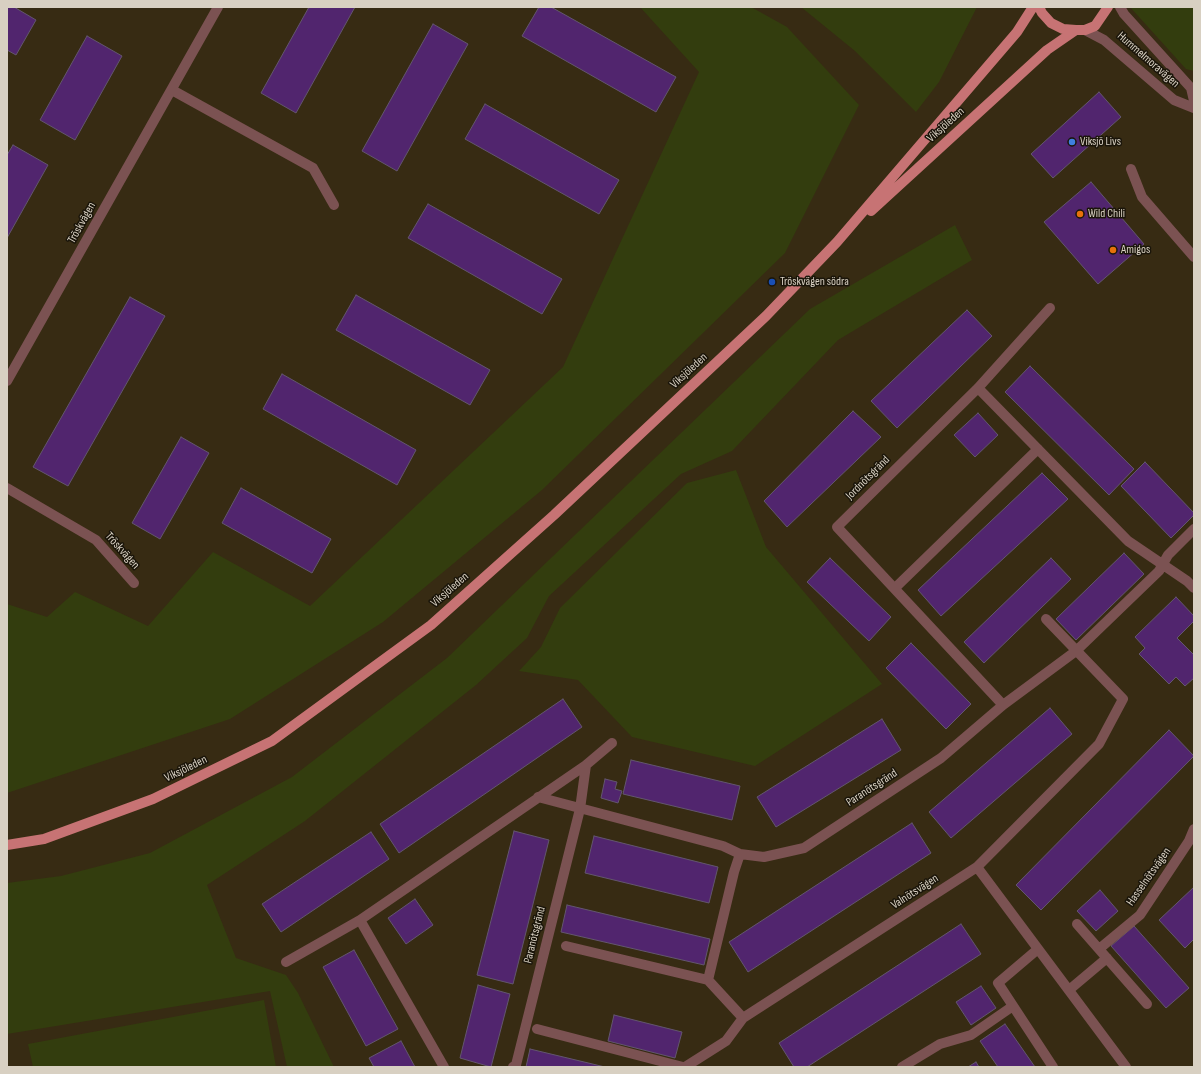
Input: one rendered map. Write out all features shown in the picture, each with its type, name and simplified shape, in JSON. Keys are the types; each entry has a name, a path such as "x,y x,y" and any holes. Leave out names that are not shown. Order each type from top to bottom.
{"main road":[{"name":"Viksjöleden","path":"7,845 44,839 153,799 272,741 431,625 537,531 766,316 837,242 1017,32 1033,7"},
{"path":"1039,7 1051,23 1063,29 1080,30"},
{"name":"Viksjöleden","path":"837,242 1047,50 1080,30 1095,26 1108,7"}],"street":[{"name":"Tröskvägen","path":"7,381 11,365 172,90 218,7"},
{"name":"Hummelmoravägen","path":"1120,7 1124,14 1191,88 1194,101"},
{"name":"Hummelmoravägen","path":"1080,30 1104,40 1174,100 1194,108"},
{"path":"172,90 313,168 334,206"},
{"path":"1131,169 1142,197 1194,257"},
{"name":"Jordnötsgränd","path":"1003,705 895,588 836,527 978,388 1050,308"},
{"path":"978,388 1128,541 1187,581 1194,588"},
{"path":"895,588 1038,449"},
{"name":"Tröskvägen","path":"7,488 96,540 134,583"},
{"path":"1003,705 1076,651 1159,571 1168,555 1194,529"},
{"path":"1046,619 1076,651"},
{"name":"Valnötsvägen","path":"684,1067 726,1041 743,1018 977,867 1099,744 1123,699 1076,651"},
{"name":"Paranötsgränd","path":"538,797 723,846 740,854 764,857 804,848 941,758 1003,705"},
{"path":"286,962 360,920 586,765 612,743"},
{"name":"Paranötsgränd","path":"513,1067 516,1065 580,809 586,765"},
{"name":"Hasselnötsvägen","path":"1099,950 1140,914 1189,841 1194,829"},
{"path":"708,980 734,872 740,854"},
{"path":"977,867 1126,1067"},
{"path":"360,920 444,1067"},
{"path":"1077,924 1147,1004"},
{"path":"566,946 708,980 743,1018"},
{"path":"1038,949 998,983 1053,1067"},
{"path":"1070,990 1107,958"},
{"path":"902,1067 940,1044 971,1035 1013,1006"},
{"path":"537,1029 684,1067"}],"green space":[{"path":"640,7 751,7 787,27 859,105 785,253 542,490 383,622 230,719 7,793 7,604 47,617 75,592 148,626 213,552 310,606 563,367 699,72"},
{"path":"801,7 977,7 939,82 916,112 855,51"},
{"path":"1130,7 1194,7 1194,71 1186,69"},
{"path":"955,225 972,260 838,340 732,451 681,474 549,596 527,638 476,685 305,821 207,885 236,958 286,975 298,993 334,1067 287,1067 270,991 7,1034 7,883 61,876 150,853 292,777 447,658 810,309"},
{"path":"736,470 766,547 882,684 755,766 632,737 578,680 519,671 541,647 560,608 687,483"},
{"path":"264,1000 276,1067 33,1067 28,1044"}],"building":[{"path":"7,7 14,7 36,20 16,55 7,50"},
{"path":"309,7 355,7 296,113 261,93"},
{"path":"539,7 551,7 676,77 656,112 522,36"},
{"path":"433,24 468,44 397,171 362,151"},
{"path":"87,36 122,56 75,140 40,120"},
{"path":"1099,92 1121,117 1053,178 1031,154"},
{"path":"485,104 619,180 599,214 465,139"},
{"path":"13,145 48,165 7,238 7,155"},
{"path":"1091,182 1144,244 1098,284 1044,222"},
{"path":"428,204 562,279 542,314 408,238"},
{"path":"356,295 490,370 470,405 336,330"},
{"path":"130,297 165,316 68,486 33,467"},
{"path":"967,310 992,336 897,428 871,401"},
{"path":"1030,366 1134,469 1109,495 1005,392"},
{"path":"282,374 416,450 397,485 263,409"},
{"path":"853,411 881,437 787,527 764,501"},
{"path":"978,413 998,435 975,457 954,435"},
{"path":"181,437 209,453 160,539 132,523"},
{"path":"1145,462 1194,513 1194,515 1171,538 1121,486"},
{"path":"1042,473 1068,499 941,616 918,590"},
{"path":"241,488 331,539 312,573 222,523"},
{"path":"1124,553 1144,574 1076,640 1056,619"},
{"path":"830,558 891,617 869,641 807,582"},
{"path":"1051,558 1071,579 984,663 964,642"},
{"path":"1176,597 1194,616 1194,621 1177,638 1194,655 1194,678 1185,686 1176,677 1169,684 1139,654 1145,648 1135,637"},
{"path":"911,643 971,704 946,729 886,668"},
{"path":"563,699 582,727 399,853 380,824"},
{"path":"1050,708 1072,734 951,838 929,812"},
{"path":"882,719 901,750 776,827 757,797"},
{"path":"1169,730 1194,756 1041,910 1016,885"},
{"path":"631,760 740,786 732,820 623,794"},
{"path":"605,779 617,782 615,789 622,791 618,803 601,798"},
{"path":"912,823 931,853 748,972 729,942"},
{"path":"514,831 549,840 513,984 477,975"},
{"path":"371,832 389,859 281,932 262,904"},
{"path":"594,836 718,867 709,903 585,873"},
{"path":"1194,887 1194,939 1185,948 1159,920"},
{"path":"1100,890 1118,911 1096,931 1077,911"},
{"path":"415,899 433,925 406,944 388,918"},
{"path":"567,905 710,939 704,965 561,932"},
{"path":"961,924 981,954 807,1067 794,1067 779,1043"},
{"path":"1134,926 1189,988 1166,1008 1111,946"},
{"path":"354,950 398,1029 366,1046 323,967"},
{"path":"478,985 510,994 491,1067 460,1058"},
{"path":"981,986 996,1008 971,1025 956,1002"},
{"path":"614,1015 682,1032 675,1058 608,1041"},
{"path":"1005,1024 1035,1067 998,1067 980,1041"},
{"path":"401,1041 415,1067 374,1067 369,1058"},
{"path":"530,1049 605,1067 526,1067"},
{"path":"976,1062 979,1067 968,1067"}],"place":[{"name":"Viksjö Livs","path":"1072,142"},
{"name":"Wild Chili","path":"1080,214"},
{"name":"Amigos","path":"1113,250"},
{"name":"Tröskvägen södra","path":"772,282"}]}
